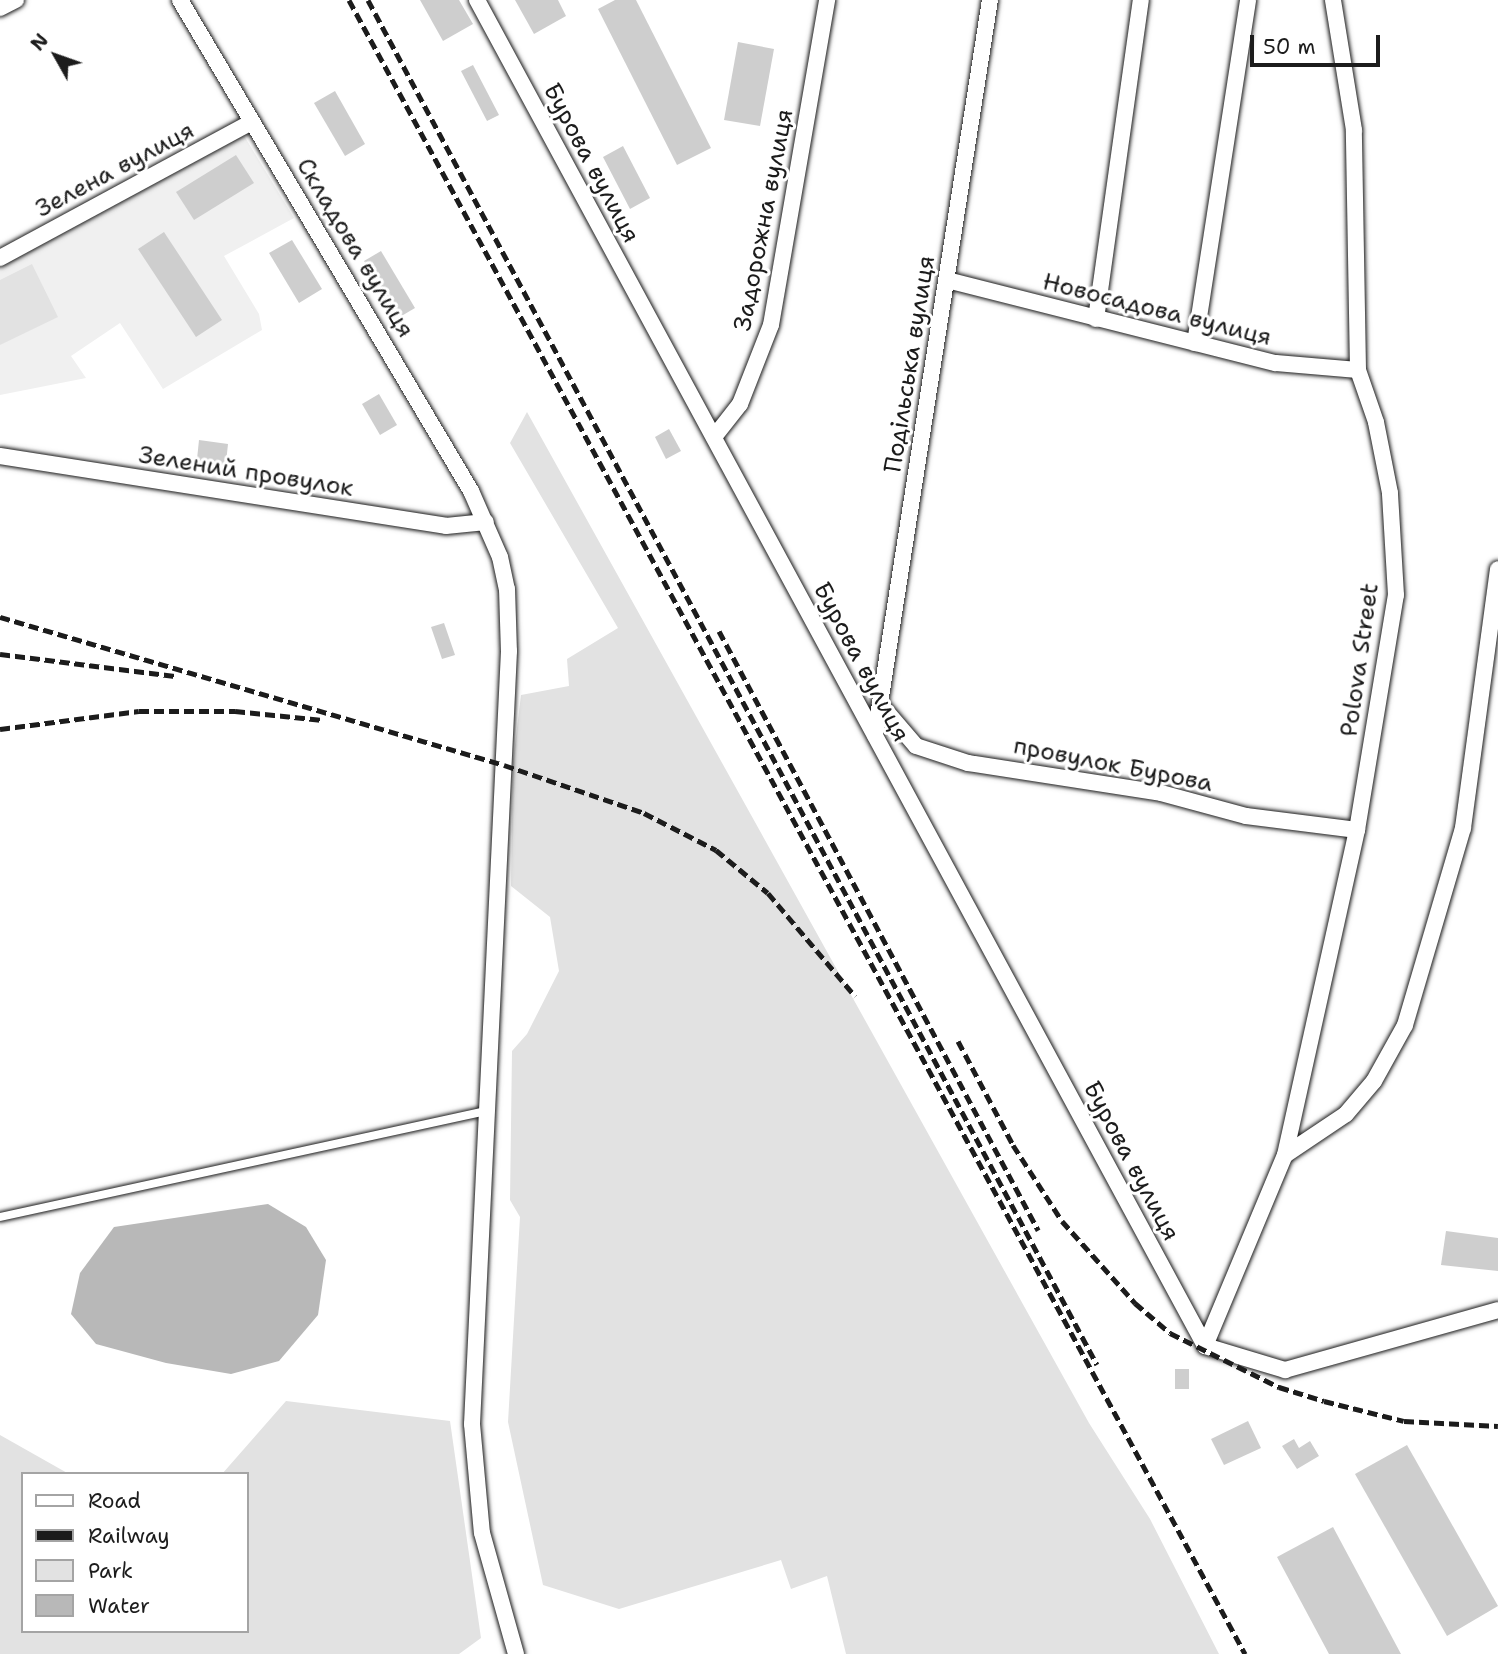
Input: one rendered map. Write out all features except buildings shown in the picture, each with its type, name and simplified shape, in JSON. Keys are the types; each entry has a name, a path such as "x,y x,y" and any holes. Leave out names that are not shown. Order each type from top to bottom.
{"street":[{"path":"0,8 16,0"},
{"name":"Складова вулиця","path":"180,0 401,366 486,522 507,589 509,651 472,1424 482,1532 516,1654"},
{"name":"Бурова вулиця","path":"477,0 1205,1346"},
{"name":"Задорожна вулиця","path":"714,437 740,404 771,325 827,0"},
{"name":"Подільська вулиця","path":"876,736 990,0"},
{"path":"1096,319 1140,0"},
{"path":"1195,343 1248,0"},
{"name":"Polova Street","path":"1205,1346 1285,1155 1357,830 1396,596 1390,493 1377,422 1357,370 1354,130 1333,0"},
{"name":"Зелена вулиця","path":"0,258 252,122"},
{"name":"Новосадова вулиця","path":"947,280 1276,363 1357,370"},
{"name":"Зелений провулок","path":"0,456 446,526 486,522"},
{"path":"1285,1155 1346,1114 1374,1081 1405,1025 1463,828 1498,569"},
{"name":"провулок Бурова","path":"880,704 916,746 968,763 1161,793 1246,816 1357,830"},
{"path":"1205,1346 1285,1370 1498,1310"}],"lane":[{"path":"0,1217 486,1111"}],"shaded area":[{"path":"243,134 294,218 224,256 259,314 262,330 163,389 120,323 71,356 86,378 0,395 0,266"}],"green space":[{"path":"32,264 58,317 0,345 0,280"},
{"path":"527,412 1089,1423 1150,1519 1219,1654 846,1654 827,1576 791,1589 781,1560 619,1609 543,1585 508,1422 520,1217 510,1200 512,1051 527,1034 559,971 550,917 511,886 513,762 521,695 569,686 567,659 618,628 510,443"},
{"path":"286,1401 450,1421 481,1638 459,1654 0,1654 0,1435 65,1472 21,1472 21,1633 248,1633 248,1472 224,1472"}],"water":[{"path":"268,1204 306,1227 326,1260 318,1315 279,1361 231,1374 166,1363 96,1344 71,1314 80,1273 114,1227"}],"railway":[{"path":"349,0 1245,1654"},
{"path":"368,0 1097,1365"},
{"path":"0,617 504,765 644,813 716,850 768,893 855,996"},
{"path":"719,631 1038,1230"},
{"path":"0,654 175,676"},
{"path":"0,729 139,711 235,711 323,720"},
{"path":"958,1041 1013,1145 1062,1221 1135,1303 1170,1333 1279,1387 1324,1401 1404,1421 1498,1426"}]}
